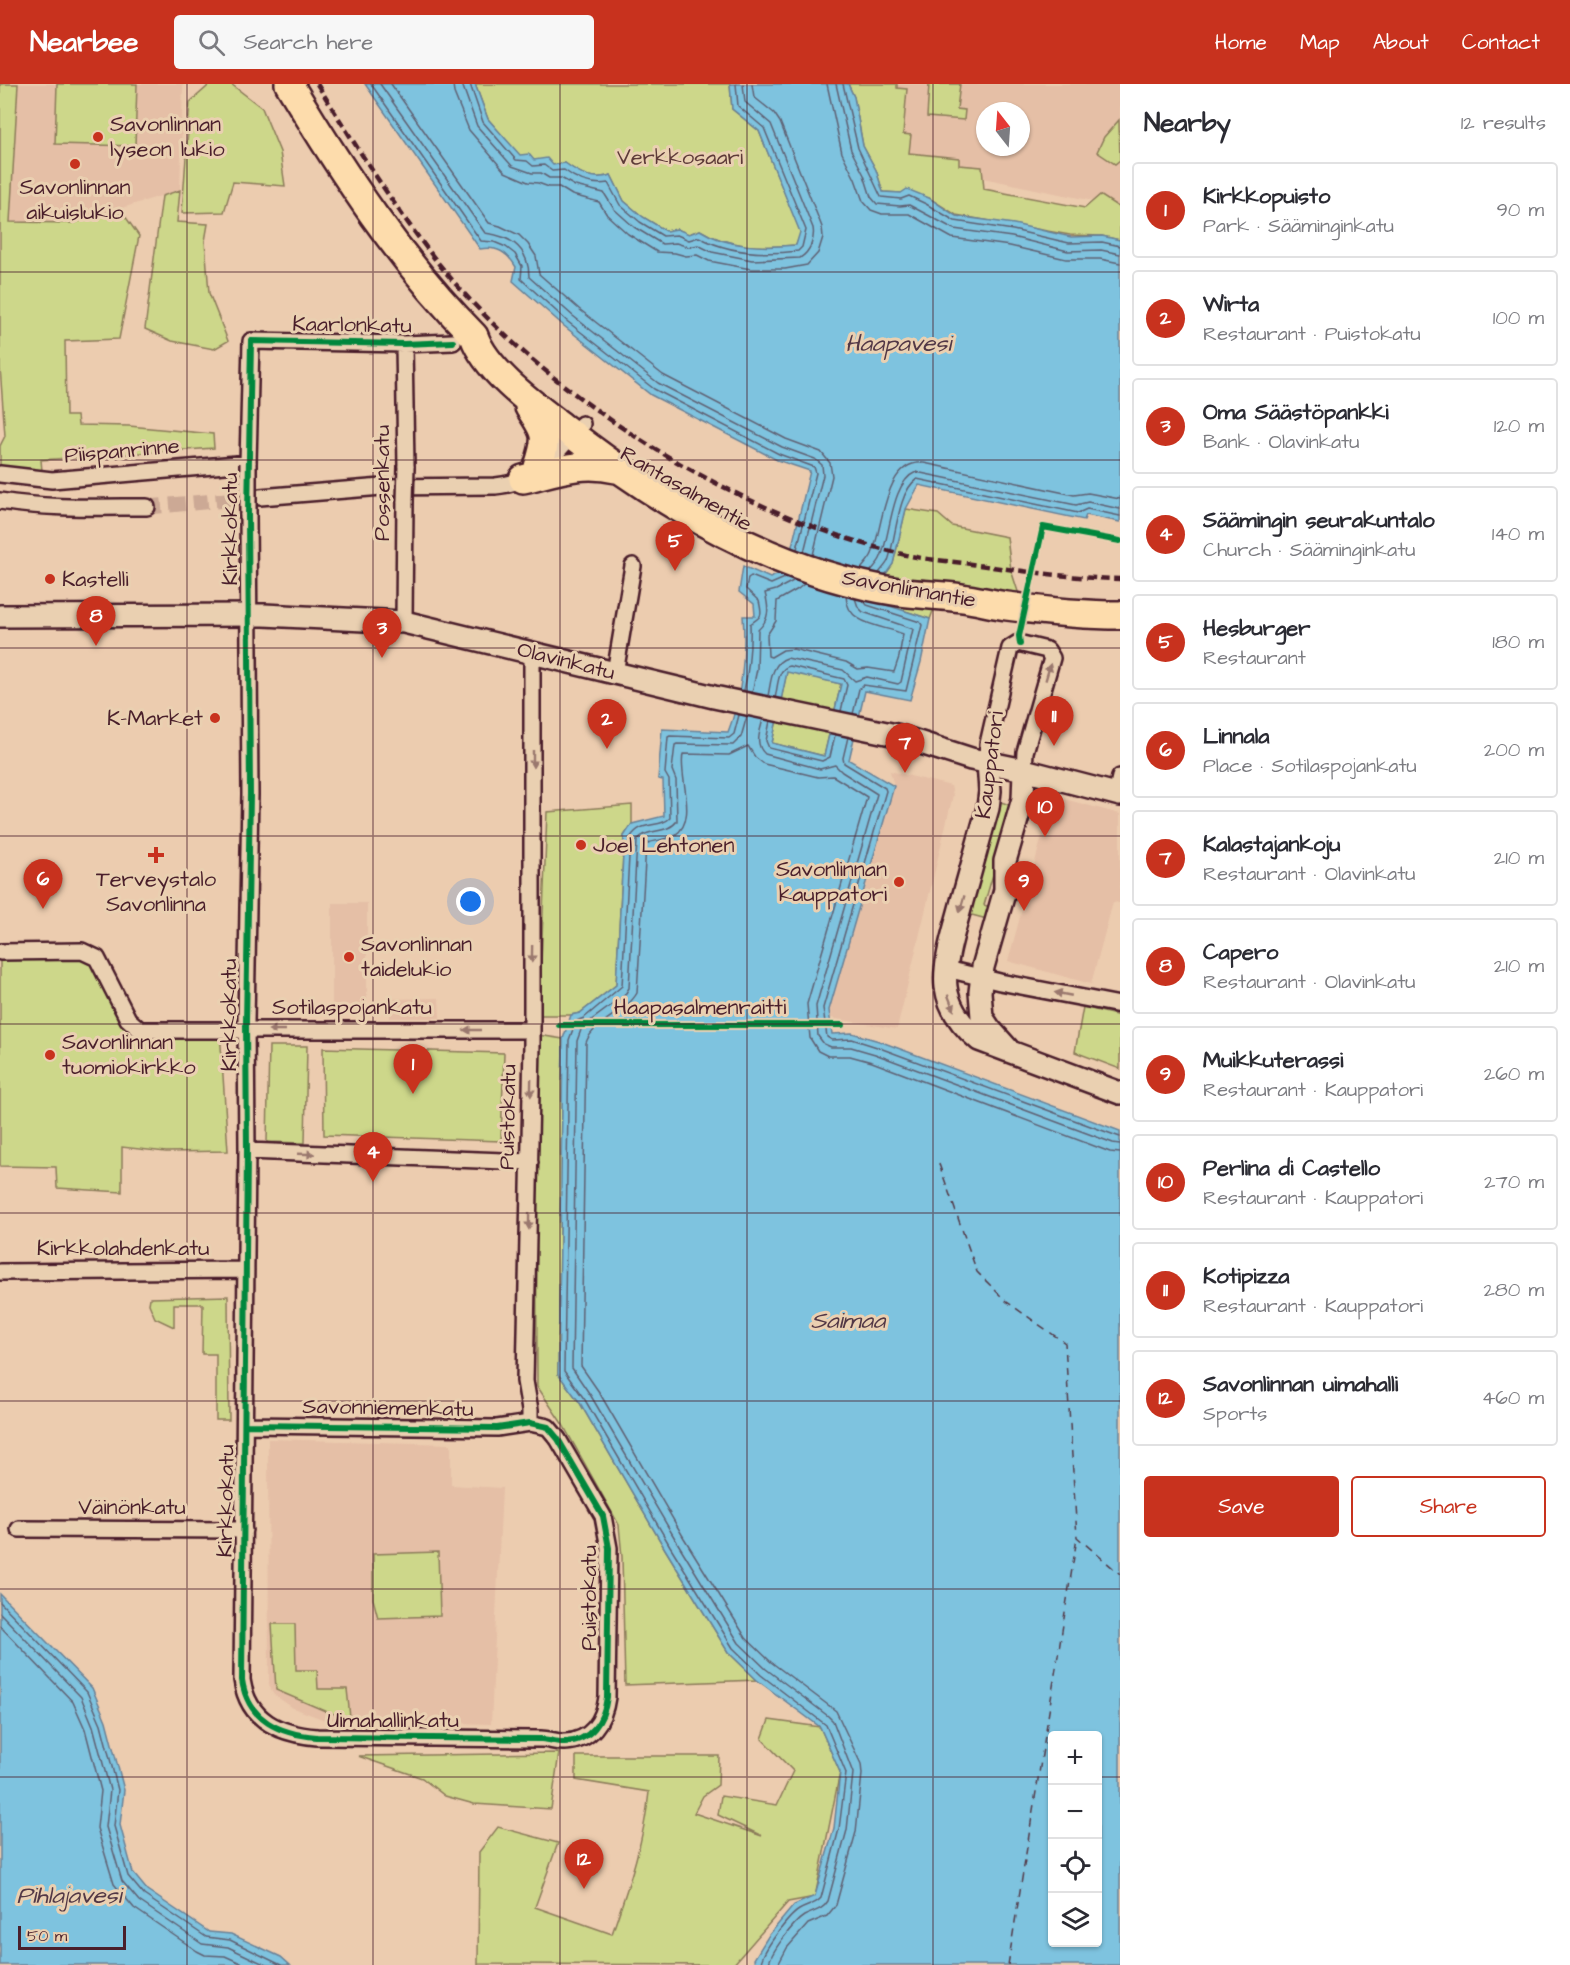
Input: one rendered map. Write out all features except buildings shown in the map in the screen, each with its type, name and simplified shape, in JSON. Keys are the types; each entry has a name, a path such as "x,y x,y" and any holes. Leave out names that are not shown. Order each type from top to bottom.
{"highway":[{"name":"Rantasalmentie","path":"289,84 344,173 383,229 428,284 465,335 518,391 577,429 602,439 769,545"},
{"name":"Rantasalmentie","path":"465,335 489,339 616,469"},
{"path":"518,391 545,432 545,446 531,473"},
{"path":"531,473 598,464 616,469"},
{"name":"Savonlinnantie","path":"616,469 703,521 769,545 813,570 1004,606 1120,615"}],"main road":[{"name":"Olavinkatu","path":"0,616 248,616 404,622 714,697 896,735 988,762 1119,789"},
{"name":"Kauppatori","path":"988,762 990,791 988,808 950,946 946,985 948,997 965,1029 979,1040 1012,1054"},
{"name":"Kauppatori","path":"1012,1054 982,1017 981,978 1005,890 1005,861 1023,799 1024,770"},
{"path":"1012,1054 1120,1093"}],"street":[{"name":"Kaarlonkatu","path":"251,341 404,344 465,335"},
{"name":"Kirkkokatu","path":"244,1689 246,1030 250,794 248,463 251,341"},
{"name":"Possenkatu","path":"404,344 406,467 404,622"},
{"path":"260,497 381,487 495,486 531,473 577,429"},
{"name":"Piispanrinne","path":"0,474 52,480 248,463"},
{"path":"0,501 80,508 147,507"},
{"path":"615,673 633,566"},
{"name":"Kauppatori","path":"988,762 988,744 1010,648 1018,643 1047,650 1052,658 1025,752 1024,770"},
{"name":"Puistokatu","path":"532,653 530,1162 525,1381 530,1423 548,1427 558,1439 603,1516 609,1548 605,1713 591,1734 564,1743"},
{"name":"Sotilaspojankatu","path":"0,952 82,951 97,958 128,1019 140,1030 531,1030"},
{"path":"947,969 981,978 1120,1005"},
{"path":"247,1151 530,1162"},
{"name":"Kirkkolahdenkatu","path":"0,1272 246,1270"},
{"name":"Savonniemenkatu","path":"245,1425 497,1428 530,1423"},
{"name":"Väinönkatu","path":"19,1529 244,1530"},
{"name":"Uimahallinkatu","path":"244,1689 254,1710 262,1718 284,1732 294,1735 368,1738 541,1738 564,1743"}],"shaded area":[{"name":"Savonlinnan lyseon lukio","path":"18,84 183,84 180,190 73,223 9,222"},
{"path":"892,84 1120,84 1120,219 1093,201 906,162"},
{"name":"Savonlinnan kauppatori","path":"890,771 951,786 953,795 897,1029 831,1018 829,1010 894,786"},
{"path":"1053,796 1120,814 1120,903 1113,902 1091,984 1008,961"},
{"name":"Savonlinnan taidelukio","path":"332,903 367,903 367,1010 332,1010"},
{"name":"Savonlinnan taidelukio","path":"439,998 440,1018 390,1018 390,999"},
{"path":"268,1439 451,1444 451,1485 502,1488 491,1724 325,1720 293,1708 273,1694 269,1684"}],"green space":[{"path":"0,84 18,84 10,222 73,223 113,211 125,216 139,236 119,339 65,341 66,416 77,416 78,425 129,426 213,434 214,448 41,460 42,471 0,466 0,446 5,436 0,367"},
{"path":"57,84 137,84 135,146 55,144"},
{"path":"208,84 231,84 262,108 280,152 285,186 233,182 224,212 182,213 190,102"},
{"name":"Verkkosaari","path":"475,84 730,84 732,109 759,131 801,233 796,245 746,245 722,240 700,230 688,234 677,229 666,231 643,217 624,201 611,175 592,177 565,163 552,165 520,156 488,119"},
{"path":"848,84 897,84 897,88 907,89 903,134 911,135 909,153 959,158 959,165 982,167 984,189 1085,208 1100,195 1120,208 1120,240 1102,236 1070,235 956,215 929,198 883,192 876,170 863,146 854,97"},
{"path":"929,84 960,84 957,109 965,110 964,120 927,117"},
{"path":"1119,120 1120,160 1115,164 1097,152 1104,137"},
{"path":"180,190 177,222 208,224 205,241 209,293 228,341 214,349 172,341 145,329 162,196"},
{"path":"906,509 938,514 952,526 1007,537 1011,570 1022,604 936,604 930,619 868,599 893,564"},
{"path":"787,671 841,684 824,756 772,743"},
{"path":"1001,802 1013,806 984,905 990,907 987,919 968,914"},
{"path":"632,805 632,824 624,836 616,985 580,1013 539,1015 547,812"},
{"path":"82,951 140,1030 220,1031 228,1151 166,1152 122,1147 122,1192 57,1188 56,1167 0,1166 0,952"},
{"path":"1083,1007 1120,1016 1120,1069 1075,1052"},
{"path":"538,1035 563,1039 558,1374 580,1403 728,1652 757,1680 625,1685 619,1525 563,1425 537,1386 536,1037"},
{"path":"269,1046 307,1046 305,1143 267,1142"},
{"path":"323,1048 504,1053 501,1141 324,1135"},
{"path":"228,1296 229,1420 216,1420 216,1354 202,1354 203,1304 174,1304 174,1327 155,1318 149,1304 150,1298"},
{"path":"438,1552 440,1616 378,1618 373,1599 373,1554"},
{"path":"272,1624 295,1624 296,1670 317,1670 318,1689 347,1689 350,1717 330,1713 276,1690"},
{"path":"769,1720 820,1727 840,1772 815,1897 788,1902 733,1965 478,1964 479,1852 498,1827 558,1843 535,1907 612,1934 639,1847 649,1792 576,1780 576,1756 719,1756 718,1785 703,1796 694,1813 762,1836 718,1815 721,1796 777,1805 793,1771 762,1739"},
{"path":"559,1753 551,1809 474,1804 445,1796 422,1778 358,1756"}],"water":[{"name":"Saimaa","path":"365,84 475,84 488,119 520,155 529,154 534,160 547,158 553,165 565,163 592,177 611,175 624,201 643,217 666,231 677,229 689,234 700,230 734,243 771,246 796,245 800,232 759,131 732,109 730,84 848,84 854,97 863,146 876,170 883,192 901,193 907,189 929,198 956,216 1014,224 1071,237 1102,236 1120,240 1120,522 1086,515 1084,520 919,485 906,509 893,564 868,599 930,619 910,700 865,691 849,760 894,786 829,1010 832,1034 852,1033 879,1041 1120,1131 1120,1965 756,1965 754,1959 769,1935 794,1905 815,1896 834,1828 840,1772 820,1727 757,1680 728,1652 580,1403 558,1374 563,1039 571,1015 580,1013 616,985 624,836 632,824 664,816 663,780 658,779 662,729 728,732 737,704 742,675 743,616 755,616 754,604 739,592 743,566 770,578 786,571 810,471 777,460 651,395 564,326 513,281 516,267 509,257 492,248 480,249","holes":["787,672 841,684 824,756 772,743"]},
{"name":"Pihlajavesi","path":"0,1594 92,1688 106,1721 124,1790 120,1825 133,1873 147,1890 209,1932 231,1934 281,1957 290,1965 0,1965"}],"ferry route":[{"path":"939,1164 977,1272 1007,1302 1065,1343 1077,1537 1120,1574"},
{"path":"1008,1965 1077,1538"}],"tunnel":[{"path":"147,507 260,497"}],"railway":[{"path":"317,84 409,224 443,269 487,318 537,364 592,407 651,446 713,481 776,512 839,536 902,554 1046,574 1120,579"}],"cycle path":[{"path":"245,1425 497,1428 530,1423 548,1427 558,1439 603,1516 609,1548 607,1697 603,1714 595,1728 582,1738 562,1742 541,1739 317,1737 291,1733 268,1723 251,1706 242,1680 246,1022 250,794 248,514 251,341 404,344 453,342"},
{"path":"1020,644 1019,636 1043,527 1120,541"},
{"name":"Haapasalmenraitti","path":"559,1025 842,1025"}],"place":[{"name":"Savonlinnan lyseon lukio","path":"98,137"},
{"name":"Savonlinnan aikuislukio","path":"75,164"},
{"name":"Hesburger","path":"675,571"},
{"name":"Kastelli","path":"50,579"},
{"name":"Capero","path":"96,646"},
{"name":"Oma Säästöpankki","path":"382,658"},
{"name":"K-Market","path":"215,718"},
{"name":"Kotipizza","path":"1054,746"},
{"name":"Wirta","path":"607,749"},
{"name":"Kalastajankoju","path":"905,773"},
{"name":"Perlina di Castello","path":"1045,837"},
{"name":"Joel Lehtonen","path":"581,845"},
{"name":"Terveystalo Savonlinna","path":"156,855"},
{"name":"Savonlinnan kauppatori","path":"899,882"},
{"name":"Linnala","path":"43,909"},
{"name":"Muikkuterassi","path":"1024,911"},
{"name":"Savonlinnan taidelukio","path":"349,957"},
{"name":"Savonlinnan tuomiokirkko","path":"50,1055"},
{"name":"Kirkkopuisto","path":"413,1094"},
{"name":"Säämingin seurakuntalo","path":"373,1182"},
{"name":"Savonlinnan uimahalli","path":"584,1889"}],"water label":[{"name":"Haapavesi","path":"898,344"}]}
